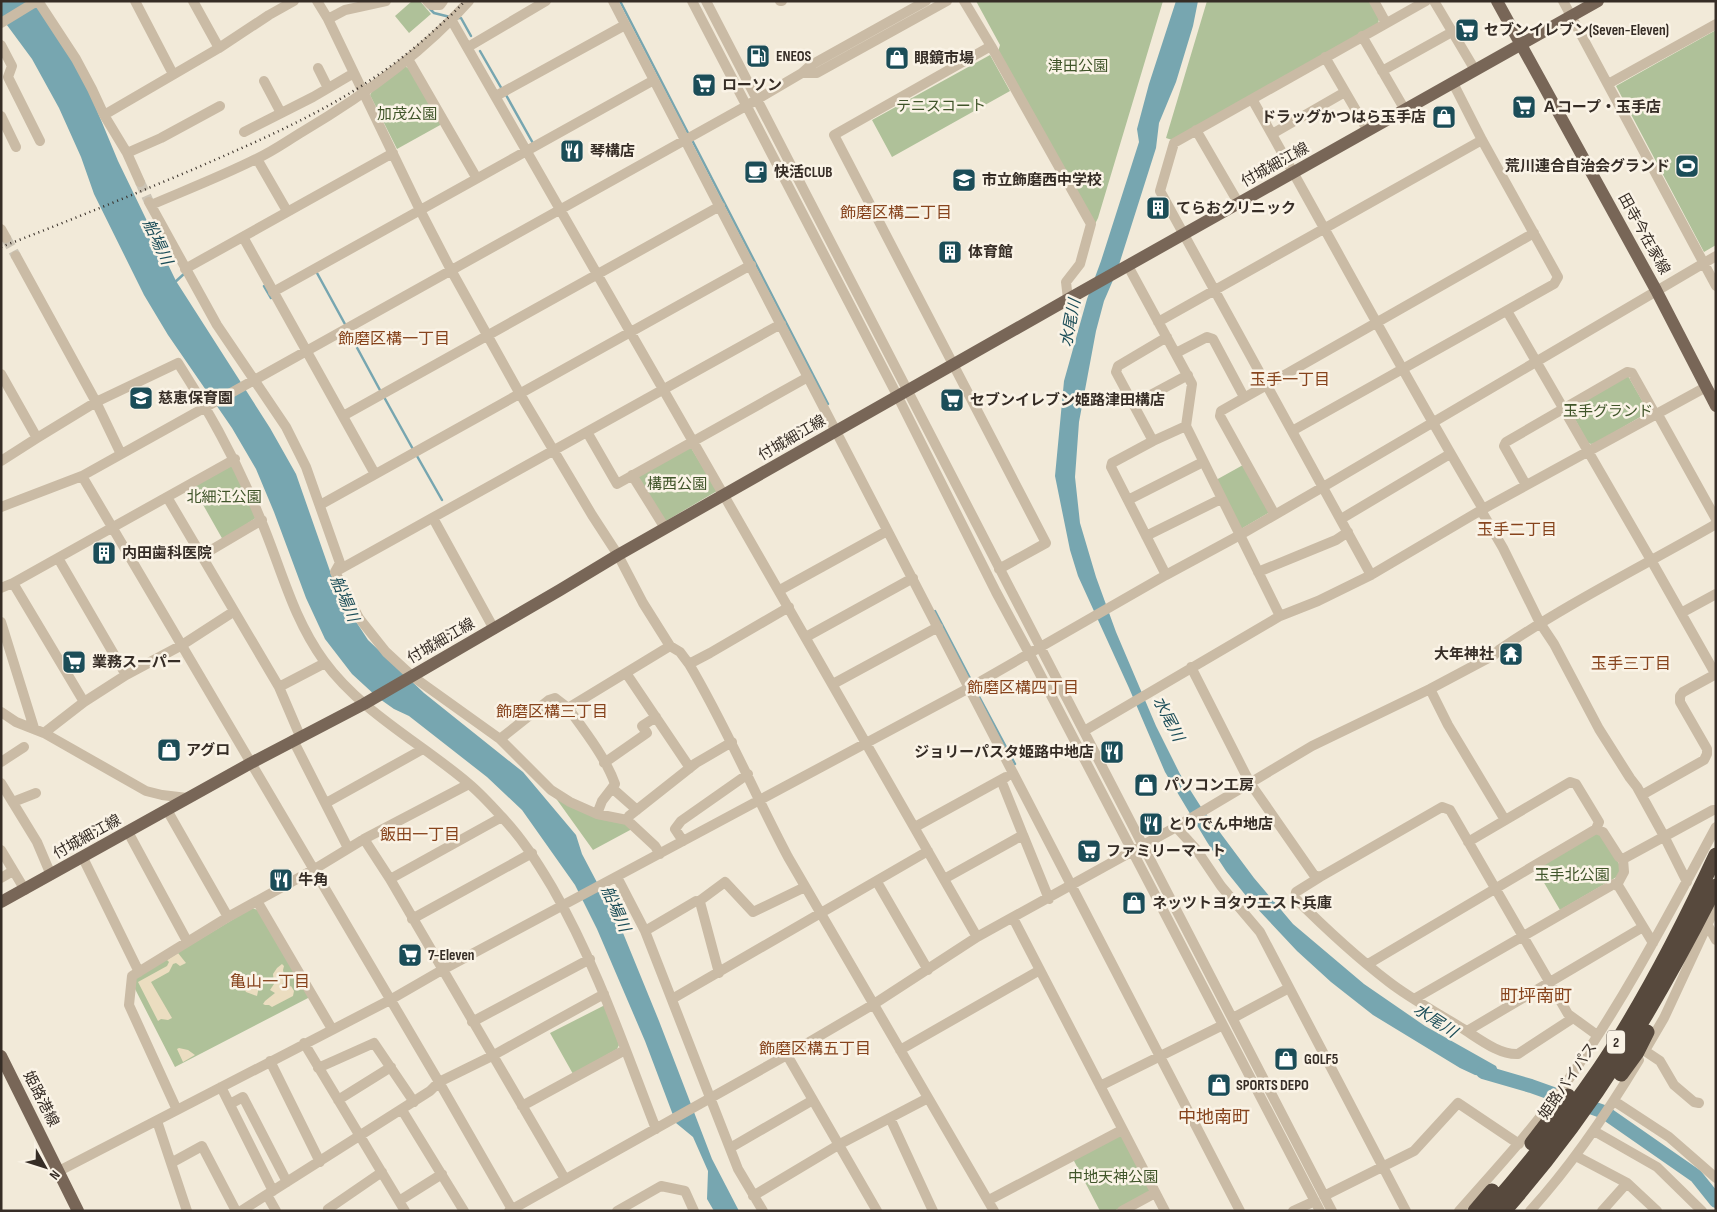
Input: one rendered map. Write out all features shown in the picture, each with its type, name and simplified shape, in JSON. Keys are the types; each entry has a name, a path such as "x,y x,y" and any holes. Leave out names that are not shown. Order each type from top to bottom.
{"highway":[{"name":"姫路バイパス","path":"1488,1211 1561,1123 1600,1068 1656,974 1704,912 1716,855"},
{"name":"姫路バイパス","path":"1504,1211 1571,1130 1610,1074 1667,980 1716,886"},
{"path":"1475,1211 1517,1162 1568,1097 1604,1044 1704,912"},
{"path":"1518,1211 1582,1131 1637,1052 1682,967 1704,912"}],"main road":[{"name":"田寺今在家線","path":"1497,1 1656,290 1716,406"},
{"name":"付城細江線","path":"1,902 83,858 250,763 367,702 665,528 1598,1"},
{"name":"姫路港線","path":"1,1056 78,1211"}],"street":[{"path":"1,23 37,1 76,59 140,182"},
{"path":"135,1 173,74"},
{"path":"193,1 220,48"},
{"path":"104,115 220,48 269,15 294,1"},
{"path":"317,1 420,210 520,394 618,555 643,603 670,646 680,652 689,664 732,742 759,801 821,915 994,1211"},
{"path":"328,20 345,10 386,1"},
{"path":"427,1 431,5 440,5 443,1"},
{"path":"335,572 340,563 306,467 286,427 217,325 150,203 257,159 335,113 408,59 452,21 469,1"},
{"path":"468,48 546,1"},
{"path":"613,1 1240,1211"},
{"path":"692,1 746,106 1041,647 1142,846 1233,1018 1319,1198 1320,1211"},
{"path":"706,1 903,394 996,592 1223,1025 1319,1198 1332,1211"},
{"path":"1,507 82,476 746,106 802,73 811,65 926,1"},
{"path":"802,73 817,73 948,1"},
{"path":"964,1 1091,224 1080,264 1066,282 1074,296"},
{"path":"1374,1 1386,23"},
{"path":"1371,575 1160,191 1174,143 1426,1"},
{"path":"1434,1 1476,70"},
{"path":"1563,1 1716,286"},
{"path":"452,21 978,937"},
{"path":"1608,84 1716,24"},
{"path":"496,96 625,25"},
{"path":"1382,71 1452,32"},
{"path":"1362,36 1405,110"},
{"path":"1,45 12,66 8,77 40,141"},
{"path":"991,46 834,134 1046,543 999,569"},
{"path":"1325,57 1368,131"},
{"path":"408,59 476,178"},
{"path":"318,68 328,88"},
{"path":"244,132 354,73"},
{"path":"273,292 654,80"},
{"path":"264,81 281,113"},
{"path":"1292,431 1554,284 1558,277 1482,140 1453,83"},
{"path":"1272,134 1345,92"},
{"path":"1252,99 1402,370 1483,509 1482,512 1503,548 1540,623 1554,644 1599,729 1642,795 1687,882"},
{"path":"126,153 161,138 220,106"},
{"path":"1,116 16,147"},
{"path":"1196,130 1239,204"},
{"path":"1158,322 1482,140"},
{"path":"185,269 393,153"},
{"path":"257,159 287,211"},
{"path":"343,416 720,206"},
{"path":"1275,515 1220,416 1221,411 1534,233"},
{"path":"243,237 375,474"},
{"path":"16,256 96,402 121,454"},
{"path":"59,1171 390,1000 562,905 969,688 1114,604 1275,515 1716,256"},
{"path":"320,505 751,265"},
{"path":"1128,266 1192,384 1186,426 1280,616"},
{"path":"1507,311 1652,560 1716,675 1683,692 1680,696 1680,702 1708,754 1704,760 1642,795"},
{"path":"335,572 781,324"},
{"path":"1153,440 1116,372 1118,366 1166,337"},
{"path":"1176,353 1207,337 1213,340 1244,397"},
{"path":"1,461 96,402 178,363 207,407 235,459 262,520 285,588 305,632 325,663 423,750 469,784 502,817 532,853 590,959 626,1050 660,1128"},
{"path":"1526,485 1504,446 1506,442 1627,372 1632,373 1716,519"},
{"path":"1,374 37,438"},
{"path":"1134,404 1188,375"},
{"path":"587,432 617,484 808,376"},
{"path":"1084,730 1280,616 1318,601 1371,575 1483,509 1706,387"},
{"path":"1166,575 1111,467 1112,463 1153,440 1186,426"},
{"path":"1341,519 1450,454"},
{"path":"1,588 113,528 235,459"},
{"path":"1128,500 1203,462"},
{"path":"632,475 665,528"},
{"path":"82,476 439,1082 511,1210 710,1100 874,1004 978,937 1176,827 1312,746 1430,689 1494,655 1540,623 1716,524"},
{"path":"167,497 233,612 279,687 296,738 348,848"},
{"path":"1146,536 1222,498"},
{"path":"433,518 494,629"},
{"path":"201,556 262,520"},
{"path":"780,590 887,531"},
{"path":"1258,572 1336,540 1348,532"},
{"path":"58,558 126,675"},
{"path":"335,572 359,618 386,652 411,676 500,739 551,790 570,802 597,814 627,820 660,854"},
{"path":"806,637 913,578"},
{"path":"13,583 84,702"},
{"path":"1681,613 1716,594"},
{"path":"689,664 710,654 790,607"},
{"path":"44,733 84,702 126,675 182,645 233,612"},
{"path":"1,622 34,728"},
{"path":"833,684 938,628"},
{"path":"568,708 670,646"},
{"path":"279,687 325,663"},
{"path":"1191,668 1250,783 1314,874 1320,877"},
{"path":"626,673 690,768"},
{"path":"1430,689 1448,725 1504,820"},
{"path":"500,739 550,700 555,698 568,708 604,763 615,784 602,801 597,814"},
{"path":"1,712 16,722 44,733 146,791 187,798"},
{"path":"604,763 647,733 642,726 656,717"},
{"path":"627,820 690,768 732,742"},
{"path":"1,762 24,747"},
{"path":"326,803 423,750"},
{"path":"915,827 1013,772"},
{"path":"683,841 675,829 681,821 748,774"},
{"path":"1001,780 1049,899"},
{"path":"1368,964 1596,829 1599,822 1576,784 1570,782 1468,842"},
{"path":"1,783 37,842 51,875"},
{"path":"178,1110 129,1004 132,976 187,941 257,900 314,870 348,848 469,784"},
{"path":"612,788 637,810"},
{"path":"13,802 36,793"},
{"path":"1573,1018 1518,1054 1510,1054 1487,1043 1389,982 1334,936 1295,898 1296,892 1442,807 1450,810 1568,1014 1597,1035"},
{"path":"167,810 228,917"},
{"path":"1623,859 1712,810 1716,810"},
{"path":"390,879 502,817"},
{"path":"1176,827 1196,849 1221,886 1260,932 1406,1211"},
{"path":"1459,1211 1519,1144 1565,1083 1597,1035 1653,943 1716,827"},
{"path":"1596,829 1603,832 1619,858 1623,859"},
{"path":"128,832 187,941"},
{"path":"944,880 1023,835"},
{"path":"364,839 390,879 565,1179"},
{"path":"1,850 24,890"},
{"path":"672,999 821,915 928,851"},
{"path":"412,919 532,853"},
{"path":"83,858 139,972"},
{"path":"1617,885 1624,872 1623,859"},
{"path":"1,878 13,871"},
{"path":"617,877 645,931 738,1169 763,1211"},
{"path":"645,931 696,901 698,902 725,882 753,912 805,886"},
{"path":"877,882 928,970"},
{"path":"1414,999 1614,884 1620,887 1653,943"},
{"path":"257,900 332,1030"},
{"path":"698,902 700,902 719,973"},
{"path":"1704,912 1716,940"},
{"path":"1530,1211 1576,1156 1594,1131 1645,1051 1664,1018 1704,912"},
{"path":"1012,918 1165,1211"},
{"path":"1467,1031 1643,927"},
{"path":"472,1022 590,959"},
{"path":"900,1050 1040,970"},
{"path":"1233,1018 1290,988"},
{"path":"241,1211 402,1110 430,1091 439,1082 492,1056 604,994"},
{"path":"1100,1086 1223,1025"},
{"path":"318,1068 374,1043 414,1102"},
{"path":"304,1044 405,1211"},
{"path":"522,1106 626,1050"},
{"path":"1645,1051 1660,1061 1674,1085 1699,1104"},
{"path":"787,1055 877,1211"},
{"path":"270,1061 320,1162"},
{"path":"338,1100 391,1067"},
{"path":"221,1088 270,1193 276,1211"},
{"path":"230,1104 243,1097 287,1182"},
{"path":"753,1196 840,1144 928,1098"},
{"path":"730,1148 813,1100"},
{"path":"1614,1101 1668,1137 1702,1164 1716,1178"},
{"path":"1293,1211 1414,1151 1458,1103 1519,1144"},
{"path":"402,1110 464,1211"},
{"path":"890,1118 933,1211"},
{"path":"157,1121 187,1211"},
{"path":"989,1200 1122,1130"},
{"path":"1594,1131 1657,1167 1702,1211"},
{"path":"171,1163 202,1146 236,1211"},
{"path":"1576,1156 1626,1182 1657,1211"},
{"path":"329,1211 328,1209 382,1172"},
{"path":"399,1201 442,1174"},
{"path":"1602,1211 1626,1182"},
{"path":"618,1211 661,1186 685,1190 694,1211"},
{"path":"1122,1211 1155,1193"}],"green space":[{"path":"412,1 420,1 431,14 409,33 395,16"},
{"name":"津田公園","path":"976,1 1163,1 1095,224 998,52 1000,45"},
{"path":"1207,1 1369,1 1379,19 1378,24 1172,140 1166,138"},
{"name":"荒川連合自治会グランド","path":"1716,30 1716,245 1704,252 1616,86"},
{"name":"テニスコート","path":"990,55 1010,91 892,157 872,120"},
{"name":"加茂公園","path":"405,66 409,69 442,124 397,149 370,95 373,90"},
{"name":"玉手グランド","path":"1628,376 1648,411 1647,413 1596,443 1588,443 1570,410"},
{"name":"構西公園","path":"690,446 717,491 664,522 638,477"},
{"path":"1243,465 1270,512 1241,529 1216,480"},
{"name":"北細江公園","path":"234,466 257,517 223,540 193,487"},
{"path":"555,797 623,821 632,829 593,850"},
{"name":"玉手北公園","path":"1597,833 1601,835 1621,867 1620,875 1560,910 1536,869"},
{"path":"252,908 258,910 310,997 175,1067 133,985 134,979"},
{"path":"605,1005 619,1045 617,1049 573,1074 550,1033"},
{"name":"中地天神公園","path":"1118,1136 1123,1137 1151,1189 1149,1192 1114,1211 1100,1211 1073,1159"}],"shaded area":[{"path":"178,953 186,963 180,966 176,963 173,964 169,972 151,982 172,1018 158,1021 138,982 167,966 169,962 167,960"},
{"path":"282,964 284,966 285,979 280,989 291,986 294,991 293,996 272,1007 265,1005 263,1004 265,1001 275,993 270,990 274,984 273,974"},
{"path":"253,976 258,978 260,982 257,996 246,992 242,985 242,979"},
{"path":"177,1049 188,1050 195,1055 183,1062"}],"water":[{"name":"船場川","path":"1,1 33,1 71,58 91,96 118,161 176,281 270,428 296,474 338,594 368,640 424,693 523,772 576,835 582,854 621,928 712,1159 739,1211 714,1211 707,1199 708,1171 693,1137 676,1123 645,1041 597,929 575,885 522,810 487,777 409,716 394,709 377,697 352,674 325,639 306,598 256,469 232,428 168,335 144,295 94,194 81,157 59,108 32,59 1,17"},
{"path":"1176,1 1198,1 1193,26 1176,82 1159,123 1156,148 1117,271 1104,301 1096,331 1079,422 1075,477 1080,523 1096,577 1116,632 1156,726 1180,774 1201,807 1254,878 1293,924 1364,984 1425,1026 1496,1066 1501,1078 1475,1075 1460,1068 1373,1015 1331,982 1297,951 1251,902 1226,871 1165,772 1078,576 1070,550 1055,476 1064,381 1087,299 1139,142 1137,129 1149,84"}],"waterway":[{"path":"620,1 689,135"},
{"path":"430,9 434,13 450,17"},
{"path":"458,18 461,18 471,36"},
{"path":"480,51 503,91"},
{"path":"506,95 534,145"},
{"path":"692,140 828,404"},
{"path":"174,283 185,273"},
{"path":"317,273 346,326"},
{"path":"264,286 271,298 274,296"},
{"path":"348,331 381,392"},
{"path":"384,397 414,451"},
{"path":"417,456 442,500"},
{"path":"935,611 973,684"},
{"path":"975,689 1015,764"},
{"name":"水尾川","path":"1483,1072 1531,1086 1604,1112 1696,1176 1716,1201"}],"tunnel":[{"path":"140,182 149,202"},
{"path":"6,238 16,256"}],"railway":[{"path":"1,247 194,169 317,112 375,77 402,57 465,1"}],"place":[{"name":"セブンイレブン(Seven-Eleven)","path":"1467,30"},
{"name":"ENEOS","path":"758,56"},
{"name":"眼鏡市場","path":"897,58"},
{"name":"ローソン","path":"704,85"},
{"name":"Ａコープ・玉手店","path":"1524,107"},
{"name":"ドラッグかつはら玉手店","path":"1444,117"},
{"name":"琴構店","path":"572,151"},
{"name":"荒川連合自治会グランド","path":"1687,166"},
{"name":"快活CLUB","path":"756,172"},
{"name":"市立飾磨西中学校","path":"964,180"},
{"name":"てらおクリニック","path":"1158,208"},
{"name":"体育館","path":"950,252"},
{"name":"慈恵保育園","path":"141,398"},
{"name":"セブンイレブン姫路津田構店","path":"952,400"},
{"name":"内田歯科医院","path":"104,553"},
{"name":"大年神社","path":"1511,654"},
{"name":"業務スーパー","path":"74,662"},
{"name":"アグロ","path":"169,750"},
{"name":"ジョリーパスタ姫路中地店","path":"1112,752"},
{"name":"パソコン工房","path":"1146,785"},
{"name":"とりでん中地店","path":"1151,824"},
{"name":"ファミリーマート","path":"1089,851"},
{"name":"牛角","path":"281,880"},
{"name":"ネッツトヨタウエスト兵庫","path":"1134,903"},
{"name":"7-Eleven","path":"410,955"},
{"name":"GOLF5","path":"1286,1059"},
{"name":"SPORTS DEPO","path":"1219,1085"}],"district":[{"name":"飾磨区構二丁目","path":"896,213"},
{"name":"飾磨区構一丁目","path":"394,339"},
{"name":"玉手一丁目","path":"1290,380"},
{"name":"玉手二丁目","path":"1517,530"},
{"name":"玉手三丁目","path":"1631,664"},
{"name":"飾磨区構四丁目","path":"1023,688"},
{"name":"飾磨区構三丁目","path":"552,712"},
{"name":"飯田一丁目","path":"420,835"},
{"name":"亀山一丁目","path":"270,982"},
{"name":"町坪南町","path":"1536,996"},
{"name":"飾磨区構五丁目","path":"815,1049"},
{"name":"中地南町","path":"1214,1117"}]}
